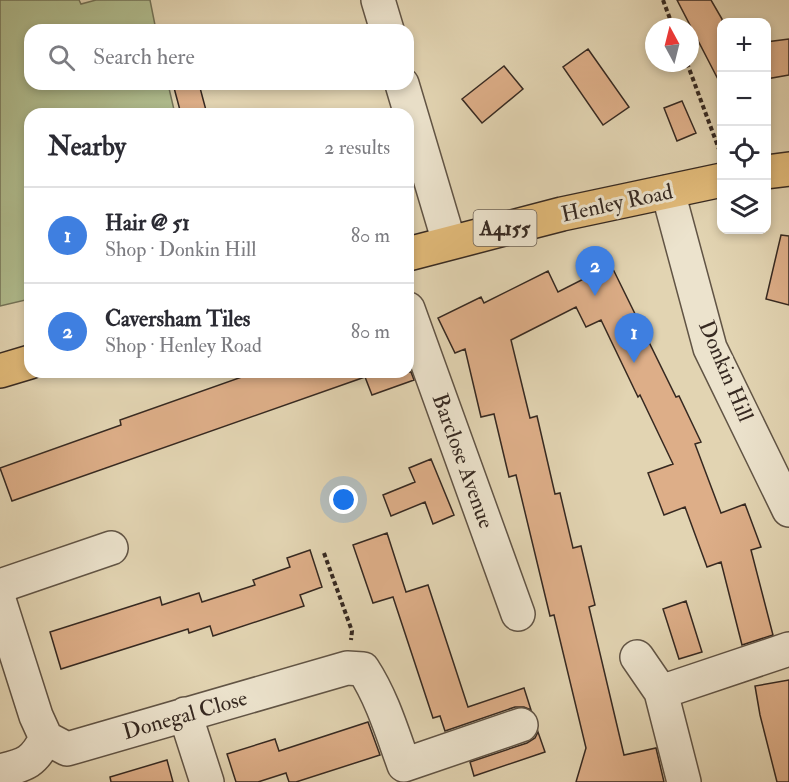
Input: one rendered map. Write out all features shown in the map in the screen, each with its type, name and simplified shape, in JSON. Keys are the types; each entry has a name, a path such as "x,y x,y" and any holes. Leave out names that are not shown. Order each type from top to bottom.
{"main road":[{"path":"771,171 789,169"},
{"name":"Henley Road","path":"414,252 562,214 717,181"},
{"path":"0,371 24,364"}],"street":[{"path":"378,0 385,24"},
{"path":"404,90 409,108"},
{"path":"414,124 449,242"},
{"name":"Donkin Hill","path":"668,192 711,348 789,510"},
{"name":"Barclose Avenue","path":"414,326 518,614"},
{"path":"0,586 111,548"},
{"path":"0,603 36,716 46,738 38,753 25,764 0,771"},
{"path":"661,692 789,649"},
{"path":"637,657 661,692 684,782"},
{"path":"347,668 363,669 372,682 384,707 404,765 521,725"},
{"name":"Donegal Close","path":"46,738 67,749 347,668"},
{"path":"185,714 207,782"}],"path":[{"path":"663,0 670,18"},
{"path":"690,72 717,143"},
{"path":"324,553 352,631 347,668"}],"green space":[{"path":"0,0 79,0 81,4 96,0 150,0 155,24 24,24 24,90 169,90 174,108 24,108 24,300 0,306"}],"building":[{"path":"677,0 711,0 721,18 717,18 717,77 699,43 699,18 686,18"},
{"path":"789,39 789,75 771,78 771,41"},
{"path":"588,49 629,107 603,125 563,67"},
{"path":"504,66 523,89 482,123 462,99"},
{"path":"175,90 201,90 205,108 179,108"},
{"path":"682,101 696,133 677,141 664,108"},
{"path":"781,235 789,236 789,305 766,299"},
{"path":"611,265 676,397 679,396 701,442 695,444 721,513 745,504 761,547 751,550 773,635 742,645 721,562 707,567 685,507 664,515 648,473 673,464 601,320 586,327 576,307 511,340 530,418 537,416 555,494 560,493 573,548 581,546 595,605 589,607 624,755 656,748 664,782 576,782 586,748 554,615 550,616 516,475 509,477 494,414 481,417 465,349 455,353 438,318 481,297 484,303 548,271 558,292"},
{"path":"239,378 362,378 12,501 0,468 121,425 120,420"},
{"path":"365,378 413,378 414,380 372,395"},
{"path":"431,459 454,515 433,524 425,502 391,516 383,495 415,482 409,468"},
{"path":"387,533 406,592 428,585 468,707 524,688 531,710 515,707 445,731 440,716 433,718 393,597 373,603 353,545"},
{"path":"310,550 322,587 300,595 304,606 213,636 210,626 189,633 188,629 61,669 50,632 160,597 162,605 199,593 202,602 255,585 253,580 290,567 287,558"},
{"path":"686,601 702,652 679,659 663,609"},
{"path":"789,680 789,782 777,782 755,686"},
{"path":"368,722 380,755 296,782 289,782 286,773 258,782 236,782 227,754 275,739 279,751"},
{"path":"538,732 545,752 474,776 470,762 527,743 535,738"},
{"path":"167,760 173,782 111,782 110,777"}],"place":[{"name":"Caversham Tiles","path":"595,296"},
{"name":"Hair @ 51","path":"634,363"}]}
